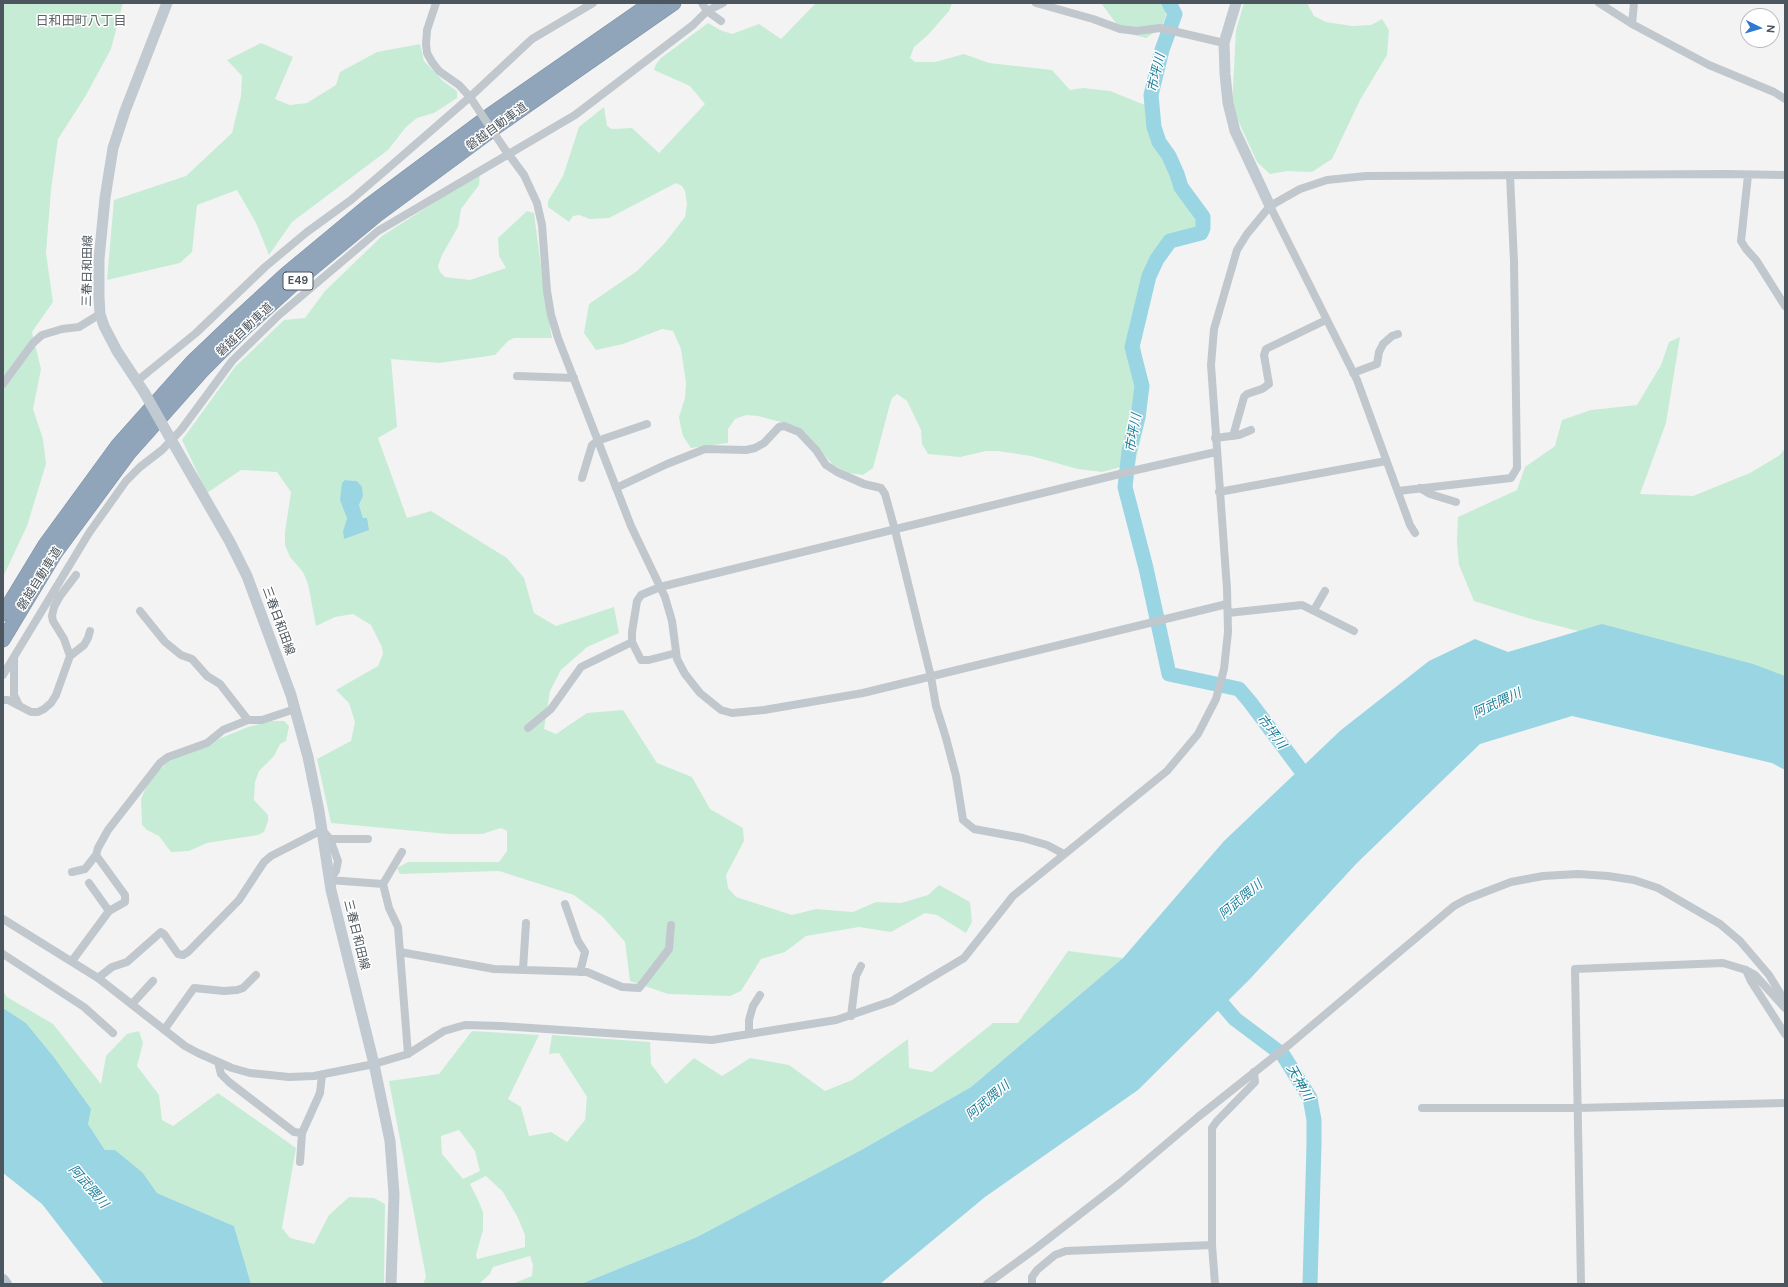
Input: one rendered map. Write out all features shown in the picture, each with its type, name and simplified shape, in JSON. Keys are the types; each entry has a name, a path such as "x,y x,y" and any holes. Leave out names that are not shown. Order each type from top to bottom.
{"highway":[{"name":"磐越自動車道","path":"3,614 45,545 118,445 192,362 235,321 286,274 379,198 490,115 651,3"},
{"name":"磐越自動車道","path":"3,640 56,552 129,453 202,371 244,329 296,282 377,215 499,125 674,3"}],"main road":[{"name":"三春日和田線","path":"167,3 125,111 113,148 105,198 99,259 100,314 110,338 144,392 230,542 247,576 259,605 295,709 308,757 337,919 374,1064 390,1141 393,1176 391,1280"},
{"path":"1236,3 1224,43 1225,74 1231,118 1235,131 1270,206"},
{"path":"3,1280 6,1284"}],"street":[{"path":"436,3 427,30 427,53 432,62 440,71 458,85 470,97 524,175 540,212 547,290 551,315 558,338 630,526 660,587 669,610 676,653 685,674 700,693 721,710 732,713 797,706 863,693 1227,604"},
{"path":"137,381 196,333 307,232 351,200 470,97 532,39 592,3"},
{"path":"3,675 89,533 126,481 140,467 162,450 170,438 181,430 232,361 279,315 378,232 506,151 575,116 693,25 704,7 723,3"},
{"path":"1036,3 1093,19 1120,29 1137,31 1160,28 1224,43"},
{"path":"1599,3 1632,24 1709,65 1774,92 1785,99"},
{"path":"1632,24 1634,3"},
{"path":"704,7 721,21"},
{"path":"1748,175 1741,241 1756,260 1785,306"},
{"path":"3,919 98,978 186,1046 218,1062 250,1073 300,1077 322,1075 374,1064 408,1054 444,1031 464,1025 508,1026 702,1041 784,1029 851,1016 892,1001 964,958 1013,896 1166,771 1198,734 1216,699 1227,651 1228,613 1210,365 1214,329 1237,250 1247,234 1270,206 1300,189 1327,180 1366,176 1785,175"},
{"path":"1398,490 1511,478 1517,468 1514,261 1510,176"},
{"path":"1270,206 1366,402 1386,461 1410,525 1415,533"},
{"path":"3,384 33,342 42,334 79,327 100,314"},
{"path":"1233,436 1244,397 1247,394 1268,387 1269,384 1264,356 1266,348 1326,320"},
{"path":"1353,373 1377,364 1379,352 1383,344 1392,336 1398,334"},
{"path":"517,376 574,378"},
{"path":"582,478 592,445 598,441 646,424"},
{"path":"616,488 667,464 705,449 746,450 755,448 764,443 779,428 784,426 799,432 816,450 826,465 837,472 864,484 881,488 885,494 895,530 931,677 936,706 956,776 963,820 974,829 1023,838 1047,845 1064,854"},
{"path":"1215,438 1233,436 1251,430"},
{"path":"676,653 649,660 641,660 632,642 634,614 637,601 641,595 660,587 1136,470 1216,452"},
{"path":"1219,492 1386,461"},
{"path":"1419,488 1430,494 1456,502"},
{"path":"70,656 64,639 53,621 52,616 54,607 60,596 76,575"},
{"path":"1314,610 1325,591"},
{"path":"1228,613 1302,605 1354,631"},
{"path":"140,611 165,642 181,655 192,659 207,676 220,684 248,720"},
{"path":"3,700 19,705 31,712 38,712 51,702 58,690 70,656 84,645 90,631"},
{"path":"528,728 551,709 581,667 632,642"},
{"path":"14,656 14,695 19,705"},
{"path":"72,872 85,869 96,855 98,848 108,830 160,763 168,757 207,743 223,730 248,720 262,720 295,709"},
{"path":"98,978 112,967 127,962 161,932 178,954 183,955 188,952 239,900 264,862 271,856 322,830 330,839 338,861 336,871 329,880"},
{"path":"330,839 368,839"},
{"path":"402,852 383,884 389,908 398,927 408,1054"},
{"path":"72,961 109,910 125,902 125,895 96,855"},
{"path":"987,1284 1120,1183 1454,906 1467,899 1511,882 1543,876 1578,874 1608,876 1634,880 1658,888 1720,924 1740,941 1769,975 1785,1001"},
{"path":"329,880 383,884"},
{"path":"89,883 109,910"},
{"path":"565,904 578,941 585,952 580,972"},
{"path":"523,969 526,923"},
{"path":"400,952 494,969 587,972 622,987 639,988 669,949 671,925"},
{"path":"3,954 84,1007 113,1033"},
{"path":"1581,1284 1575,969 1723,963 1746,970 1755,975 1785,1008"},
{"path":"851,1016 856,976 861,966"},
{"path":"1746,970 1751,981 1785,1034"},
{"path":"164,1030 194,988 224,991 237,990 243,988 256,975"},
{"path":"132,1004 153,981"},
{"path":"749,1033 749,1020 753,1006 760,995"},
{"path":"218,1062 221,1074 229,1082 294,1132 302,1133"},
{"path":"1215,1284 1212,1245 1212,1128 1255,1082 1254,1072"},
{"path":"300,1162 302,1133 320,1093 322,1075"},
{"path":"1422,1108 1577,1108 1785,1104"},
{"path":"1032,1284 1032,1277 1037,1270 1055,1255 1066,1251 1212,1245"}],"green space":[{"path":"3,3 123,3 111,49 85,97 58,139 51,190 46,253 53,302 32,332 41,369 33,409 43,439 46,464 27,526 3,577 4,147"},
{"path":"816,3 952,3 949,11 928,35 914,47 910,58 915,62 935,62 964,54 989,63 1052,70 1070,90 1083,88 1110,91 1145,105 1149,109 1156,134 1176,169 1182,193 1197,222 1194,234 1168,246 1145,295 1139,340 1148,390 1146,417 1135,463 1102,472 1078,469 1031,456 998,451 986,451 960,457 928,454 922,444 921,430 907,401 897,394 892,398 890,404 873,468 863,475 849,473 833,465 810,438 795,426 758,416 746,415 735,419 728,429 728,443 691,448 683,436 679,417 685,398 686,383 681,349 673,331 662,329 623,344 596,350 584,333 589,304 637,271 664,244 685,217 687,204 685,191 682,186 676,183 609,218 590,219 579,215 573,216 569,222 548,207 548,201 563,176 579,127 604,107 607,126 612,129 632,128 659,153 705,104 690,86 654,70 656,64 661,58 708,23 720,30 732,34 759,24 781,39"},
{"path":"1101,3 1164,3 1166,16 1161,28 1146,38 1134,35 1118,26"},
{"path":"1244,3 1307,3 1314,16 1326,22 1352,26 1371,25 1382,19 1389,30 1387,55 1360,100 1332,159 1312,172 1287,171 1270,174 1257,162 1232,107 1236,30"},
{"path":"261,43 293,57 275,99 290,105 307,103 336,85 340,72 377,52 420,44 424,61 443,81 457,91 457,98 434,113 417,118 406,127 388,150 292,222 269,255 256,223 237,190 197,205 192,252 180,263 107,280 114,200 186,176 232,133 241,96 242,76 227,60"},
{"path":"480,173 479,185 461,209 458,227 442,255 438,266 440,272 445,277 470,280 506,268 499,256 498,238 527,211 534,213 552,338 514,338 508,341 495,355 439,363 391,359 397,427 378,438 407,518 431,511 507,558 524,578 534,613 556,626 614,607 619,633 587,647 561,670 550,691 544,729 556,734 587,713 623,710 657,763 692,777 710,809 743,828 744,841 726,875 728,888 736,897 792,915 816,909 853,912 876,902 901,903 928,895 939,885 970,902 972,922 966,933 937,915 925,913 891,932 859,927 806,936 785,952 761,959 741,991 730,996 668,994 630,981 625,942 603,917 574,895 499,871 400,874 397,868 408,862 499,862 507,851 507,831 501,828 482,834 448,834 331,823 317,759 351,741 355,722 349,703 336,690 378,666 383,654 382,647 371,625 353,614 335,617 316,626 308,584 303,572 290,557 285,545 285,532 291,492 277,472 241,470 207,493 182,440 235,367 284,320 305,318 325,291 382,236","holes":["346,480 357,481 363,496 359,505 363,518 343,531 347,518"]},
{"path":"1680,337 1666,423 1640,494 1693,496 1750,473 1780,455 1785,448 1785,679 1590,634 1531,619 1474,601 1459,565 1457,543 1458,517 1517,490 1525,467 1555,446 1562,420 1591,410 1637,405 1661,365 1669,342"},
{"path":"271,721 284,721 289,726 286,741 280,744 274,756 259,771 255,782 254,800 268,815 268,821 264,832 258,835 207,843 189,851 171,852 159,836 147,830 142,825 141,799 149,780 172,758 248,727"},
{"path":"1068,951 1123,958 971,1087 863,1149 697,1237 581,1284 512,1284 532,1276 533,1265 530,1256 493,1267 490,1274 479,1284 423,1284 426,1277 389,1081 439,1074 472,1031 539,1035 508,1099 521,1107 529,1136 551,1132 567,1142 585,1120 587,1097 559,1053 549,1054 552,1035 650,1042 651,1064 666,1084 694,1058 722,1076 750,1058 789,1065 825,1091 852,1080 908,1039 909,1068 932,1072 993,1023 1018,1023","holes":["459,1130 475,1151 480,1171 463,1179 442,1154 441,1136","486,1176 503,1192 518,1218 525,1235 525,1247 477,1259 476,1255 483,1230 483,1212 470,1184"]},
{"path":"3,991 7,997 53,1024 101,1084 106,1056 127,1034 139,1031 143,1043 137,1066 159,1095 162,1120 173,1126 218,1093 296,1148 282,1228 290,1238 314,1244 329,1215 349,1197 374,1198 385,1204 384,1284 251,1284 234,1226 157,1193 143,1173 105,1150 88,1124 53,1056 26,1023 3,1008"}],"water":[{"path":"345,480 357,481 362,487 363,496 359,505 363,518 367,518 369,530 344,539 343,531 347,518 340,500 342,483"},
{"name":"阿武隈川","path":"1602,624 1753,664 1785,676 1785,770 1772,763 1572,716 1480,744 1356,864 1249,980 1138,1090 985,1197 880,1284 581,1284 697,1237 863,1149 971,1087 1123,958 1224,841 1341,730 1429,661 1475,639 1508,652"},
{"name":"阿武隈川","path":"3,1008 26,1023 53,1056 91,1109 88,1124 105,1150 115,1150 143,1173 157,1193 234,1226 251,1284 104,1284 42,1204 3,1173"}],"waterway":[{"name":"市坪川","path":"1169,3 1175,14 1162,50 1151,95 1154,127 1159,142 1169,156 1181,187 1203,217 1203,228 1201,233 1170,241 1157,259 1149,276 1132,347 1142,386 1138,417 1129,451 1125,487 1146,568 1169,674 1239,689 1312,785"},
{"name":"天神川","path":"1210,990 1235,1019 1283,1055 1310,1098 1314,1120 1310,1284"}],"district":[{"name":"日和田町八丁目","path":"81,22"}]}
